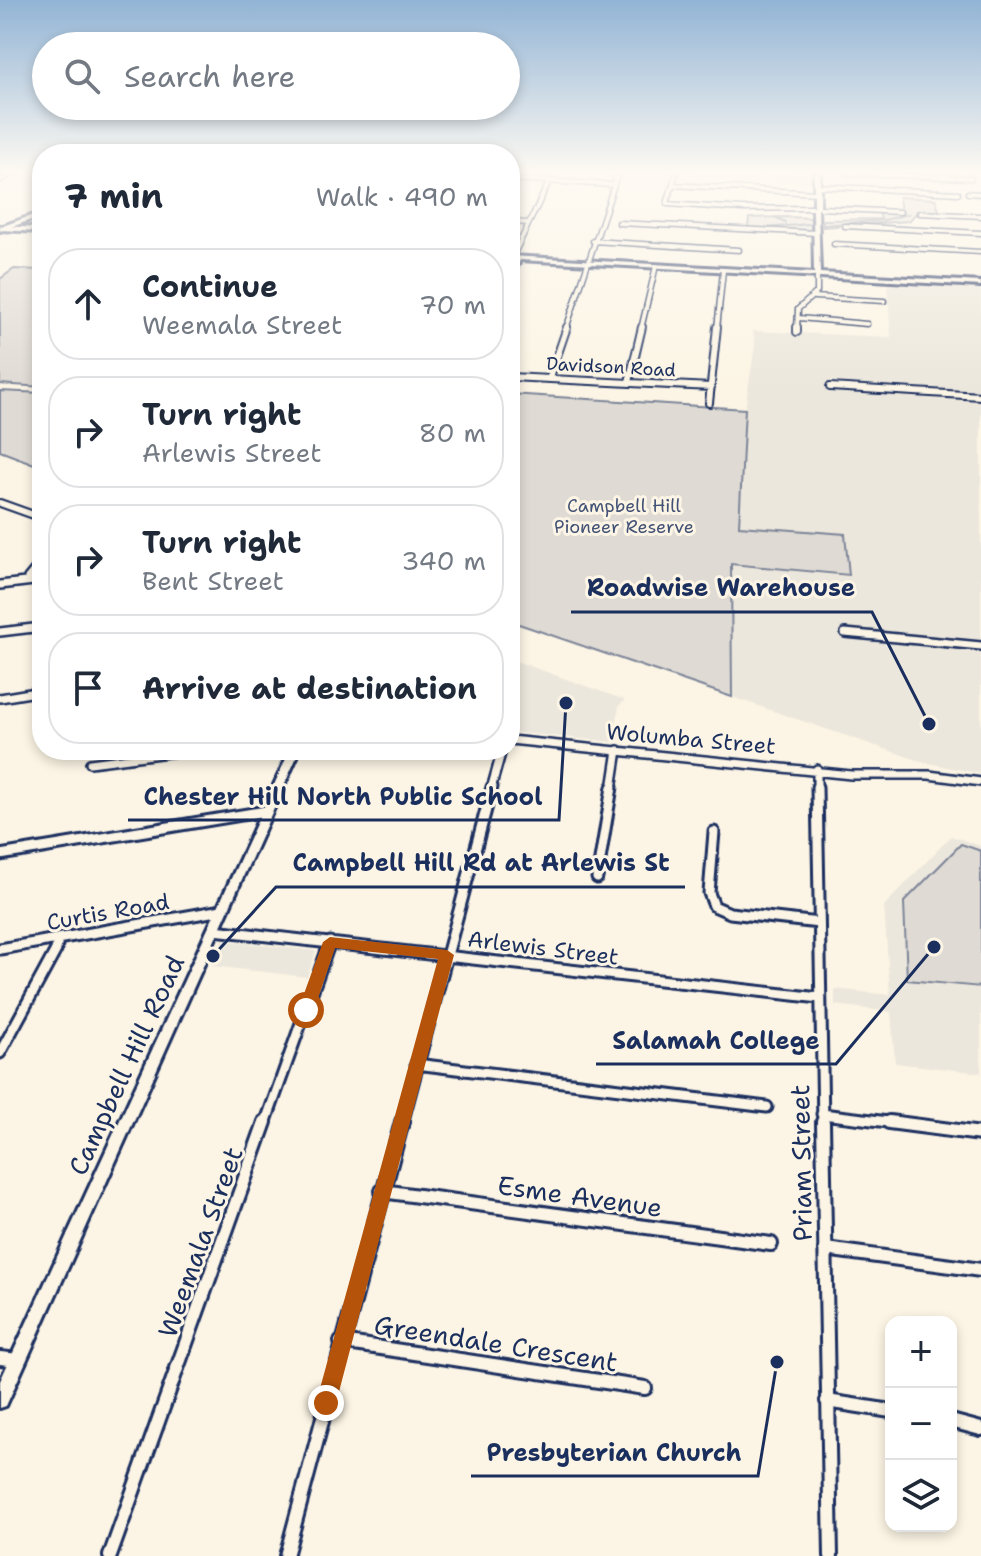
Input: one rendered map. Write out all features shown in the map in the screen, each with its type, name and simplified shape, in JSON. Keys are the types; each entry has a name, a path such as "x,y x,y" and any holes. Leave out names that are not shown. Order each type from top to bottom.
{"street":[{"path":"550,377 592,246"},
{"path":"668,246 739,250"},
{"path":"814,297 816,246"},
{"path":"864,246 981,252"},
{"path":"520,258 981,284"},
{"path":"629,382 656,266"},
{"path":"709,403 723,270"},
{"path":"797,332 799,306 814,297 884,301"},
{"path":"799,318 867,324"},
{"name":"Davidson Road","path":"520,377 711,387"},
{"path":"830,387 981,396"},
{"path":"0,503 32,514"},
{"path":"29,581 32,573"},
{"path":"0,585 32,581"},
{"path":"0,632 32,628"},
{"path":"845,633 981,646"},
{"path":"0,698 32,693"},
{"name":"Wolumba Street","path":"520,741 869,776 929,775 981,782"},
{"path":"597,878 618,750"},
{"path":"90,763 113,760"},
{"name":"Campbell Hill Road","path":"0,1400 290,760"},
{"path":"286,1556 499,760"},
{"name":"Priam Street","path":"817,769 831,1556"},
{"path":"0,855 266,811"},
{"path":"714,832 709,893 714,906 730,913 819,923"},
{"name":"Curtis Road","path":"0,949 222,910"},
{"name":"Arlewis Street","path":"214,930 820,998"},
{"path":"0,1053 56,950 58,939"},
{"name":"Weemala Street","path":"110,1556 330,942"},
{"path":"416,1064 767,1107"},
{"path":"822,1114 981,1134"},
{"name":"Esme Avenue","path":"382,1191 771,1244"},
{"path":"825,1249 981,1270"},
{"name":"Greendale Crescent","path":"341,1342 645,1388"},
{"path":"0,1358 18,1360"},
{"path":"827,1401 885,1410"},
{"path":"957,1423 981,1429"}],"shaded area":[{"path":"887,281 981,286 981,774 923,762 732,697 731,564 849,574 845,534 738,527 745,409 755,345 753,331 891,337"},
{"path":"520,663 625,700 619,706 614,742 520,733"},
{"path":"951,836 981,846 981,1073 895,1063 891,1012 835,1005 835,989 890,995 884,906"},
{"path":"223,940 316,951 307,977 212,966"}],"green space":[{"path":"14,269 32,270 32,386 0,384 0,279"},
{"path":"0,391 32,393 32,463 0,451"},
{"name":"Campbell Hill Pioneer Reserve","path":"520,395 745,409 739,526 845,534 849,575 731,564 732,697 520,624"},
{"path":"961,844 981,851 981,987 907,980 904,902"}],"place":[{"name":"Chester Hill North Public School","path":"566,703"},
{"name":"Roadwise Warehouse","path":"929,724"},
{"name":"Salamah College","path":"934,947"},
{"name":"Campbell Hill Rd at Arlewis St","path":"213,956"},
{"name":"Presbyterian Church","path":"777,1362"}],"route":[{"path":"306,1010 330,942 447,955 326,1403"}]}
